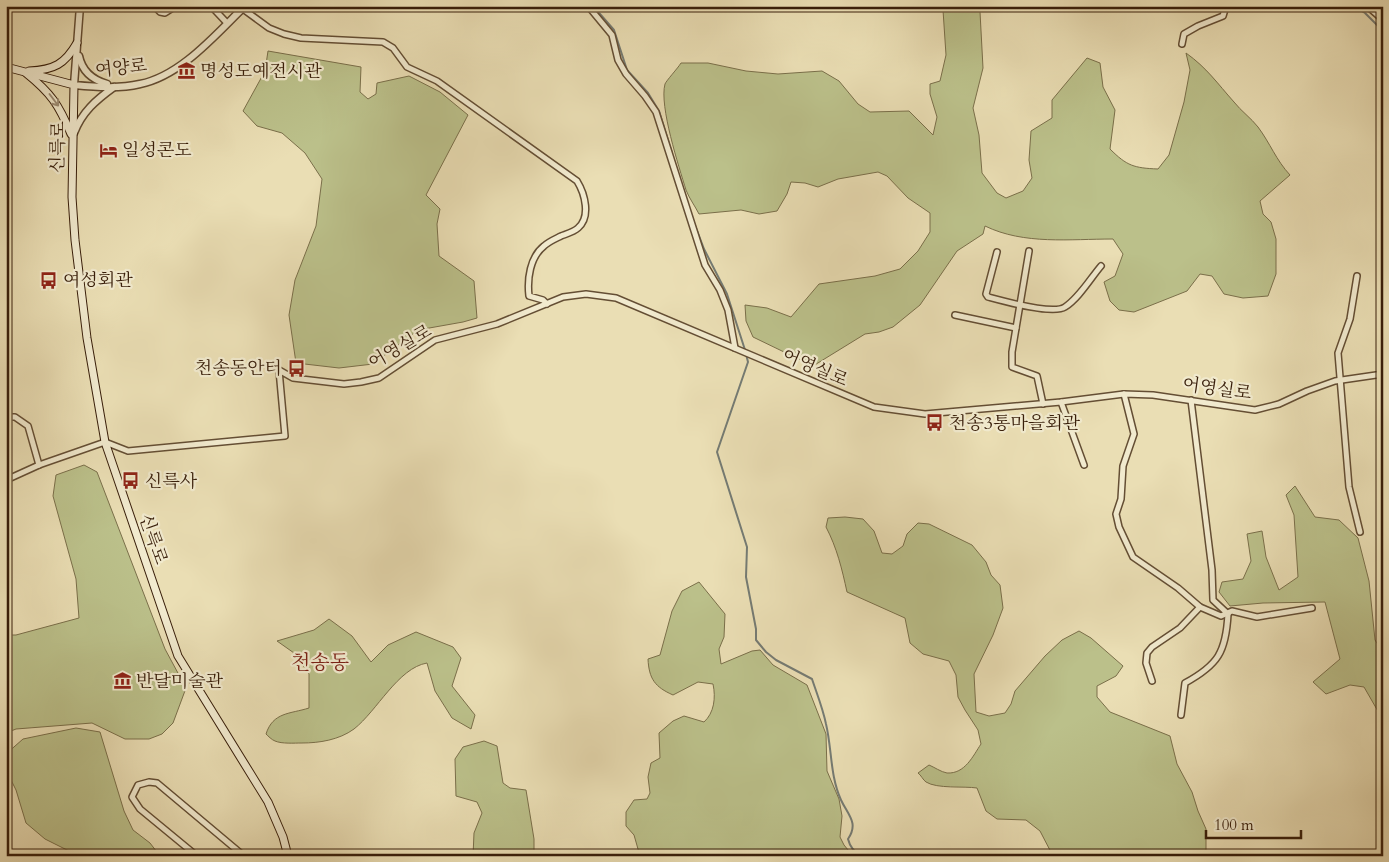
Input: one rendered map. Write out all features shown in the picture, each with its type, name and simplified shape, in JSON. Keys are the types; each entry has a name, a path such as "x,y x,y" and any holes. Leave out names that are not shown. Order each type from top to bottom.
{"main road":[{"path":"24,72 55,67 67,58 78,43"},
{"name":"여양로","path":"6,67 74,85"},
{"path":"24,72 54,99 72,138"},
{"name":"신륵로","path":"74,85 72,197 75,240 87,338 105,442 178,656 268,802 283,837 288,856"}],"street":[{"path":"74,85 80,6"},
{"path":"154,6 160,12 165,13 176,6"},
{"path":"211,6 227,23"},
{"path":"588,6 612,35 618,60 626,74 656,112 705,265 720,290 728,310 737,349"},
{"path":"1182,44 1184,34 1222,16 1226,6"},
{"path":"1368,6 1383,19"},
{"path":"244,7 269,28 284,34 301,38 383,42 393,48 407,67 437,81 578,181 585,202 584,217 581,223 578,228 543,246 534,259 530,272 529,296 542,300 547,304"},
{"name":"여양로","path":"74,85 115,87 140,84 166,75 185,61 244,7"},
{"path":"78,43 82,67 87,73 99,82 115,87"},
{"path":"72,138 84,113 115,87"},
{"path":"1029,251 1012,352 1012,366 1037,376 1043,404"},
{"path":"997,252 986,294 988,297 1046,309 1062,309 1071,302 1101,266"},
{"path":"1357,276 1350,319 1338,353 1349,487 1360,532"},
{"name":"어영실로","path":"105,442 128,451 286,436 279,370 293,378 344,384 379,378 435,340 497,324 563,297 586,294 616,298 874,407 925,414 1043,404 1124,394 1153,395 1255,410 1280,404 1307,391 1340,380 1383,374"},
{"path":"955,315 1016,328"},
{"path":"1124,394 1134,434 1123,466 1121,499 1116,514 1119,527 1133,557 1178,588 1200,607 1221,616 1232,611 1257,617 1312,608"},
{"path":"1181,715 1184,683 1203,673 1218,658 1227,634 1228,614 1213,600 1212,570 1191,400"},
{"path":"1061,402 1084,465"},
{"path":"6,416 15,417 28,426 40,465"},
{"path":"6,480 40,465 105,442"},
{"path":"1152,681 1146,663 1147,653 1152,647 1180,628 1200,607"},
{"path":"197,856 140,809 132,797 138,784 158,782 244,856"}],"green space":[{"path":"947,6 987,6 980,12 983,68 973,108 979,135 982,173 997,193 1006,198 1023,191 1032,178 1029,160 1031,131 1052,118 1052,100 1087,58 1100,63 1103,87 1115,110 1110,149 1126,163 1150,169 1158,169 1169,155 1184,102 1190,70 1186,53 1200,64 1258,127 1290,175 1260,201 1263,214 1271,222 1276,239 1276,274 1268,296 1243,298 1224,294 1212,276 1200,274 1187,291 1134,312 1119,310 1110,301 1104,282 1115,276 1123,254 1113,239 1048,240 1015,236 985,226 983,234 957,251 920,305 893,327 865,334 813,366 753,337 746,321 745,305 767,308 791,317 819,284 875,276 900,269 918,251 930,232 930,213 908,198 887,176 878,172 838,179 818,187 805,183 791,182 787,194 777,211 759,214 741,210 699,214 686,190 667,121 664,94 666,82 681,63 708,63 746,71 778,74 822,71 839,81 858,104 870,112 909,111 933,135 937,117 930,94 930,84 940,81 946,55 943,10"},
{"path":"268,51 361,67 360,92 368,99 376,94 377,83 409,76 440,92 468,115 426,195 440,209 437,224 439,256 474,281 477,318 418,330 373,364 339,368 296,363 289,315 295,280 316,226 322,179 305,153 282,133 257,126 243,111 265,71"},
{"path":"84,465 97,472 165,649 186,688 173,723 162,734 149,739 125,739 92,723 16,729 6,733 6,635 16,635 79,618 76,579 53,496 56,475"},
{"path":"1295,486 1315,517 1339,520 1358,538 1369,581 1375,640 1383,652 1383,707 1379,713 1364,687 1350,685 1326,694 1313,682 1340,659 1325,602 1263,603 1230,606 1219,592 1222,582 1243,579 1251,561 1247,534 1262,531 1266,557 1279,590 1298,577 1294,515 1286,495"},
{"path":"828,518 863,519 874,531 882,553 892,554 903,546 907,534 918,523 929,524 972,545 986,562 991,575 1000,585 1003,608 993,635 974,674 976,712 989,716 1005,713 1011,704 1015,691 1045,656 1062,640 1079,631 1091,638 1123,666 1116,676 1097,686 1097,697 1110,712 1170,736 1177,764 1192,792 1206,829 1206,856 1053,856 1040,831 1026,820 997,819 986,811 977,788 937,786 925,781 918,773 929,765 947,773 959,771 964,767 981,744 978,730 958,697 956,675 949,661 923,654 910,643 905,618 847,592 836,551 826,527"},
{"path":"699,582 725,614 724,637 719,649 721,664 752,651 760,650 773,665 807,685 826,734 827,771 839,799 842,816 840,837 853,856 640,856 634,835 626,826 626,812 634,800 647,799 650,793 648,777 651,763 660,758 659,733 673,721 684,716 704,722 710,714 713,705 713,684 698,682 673,695 654,682 648,659 660,655 672,611 682,591"},
{"path":"329,619 352,636 371,662 388,645 416,632 453,647 461,658 452,686 475,715 471,729 452,718 435,691 427,663 416,667 397,681 363,721 342,736 308,743 285,743 271,739 266,734 273,722 283,715 309,708 309,674 294,653 277,641 314,630"},
{"path":"76,728 100,732 124,811 133,830 150,843 160,856 79,856 45,839 26,823 16,790 6,770 6,754 23,739"},
{"path":"484,741 497,746 503,783 510,788 526,790 534,839 534,856 473,856 474,833 482,813 477,802 456,796 455,759 463,747"}],"waterway":[{"path":"593,6 614,30 627,70 648,93 659,111 672,153"},
{"path":"1353,6 1365,13 1383,31"},
{"path":"693,220 704,249 727,294 745,350"},
{"path":"746,354 748,362 717,452 747,547 746,577 756,629 756,640 776,660 812,679 825,718 837,791 851,819 853,828 848,839 852,849 860,856"}],"place":[{"name":"명성도예전시관","path":"186,71"},
{"name":"일성콘도","path":"108,150"},
{"name":"여성회관","path":"49,280"},
{"name":"천송동안터","path":"296,368"},
{"name":"천송3통마을회관","path":"935,423"},
{"name":"신륵사","path":"131,481"},
{"name":"반달미술관","path":"122,681"}],"district":[{"name":"천송동","path":"320,662"}]}
